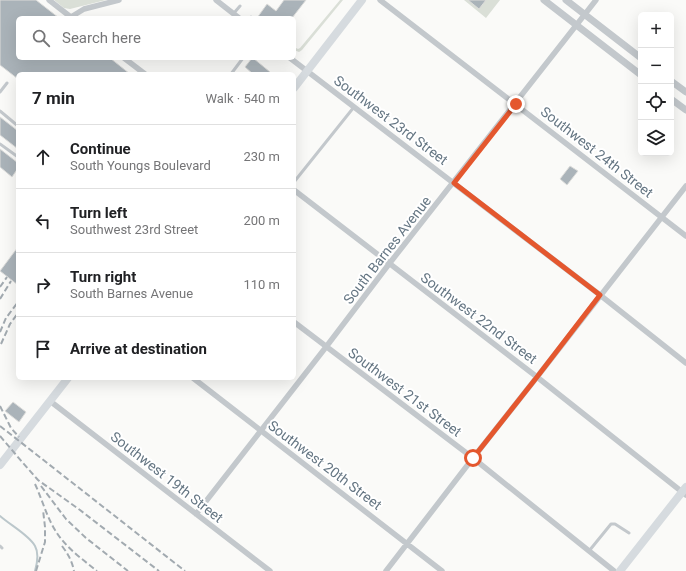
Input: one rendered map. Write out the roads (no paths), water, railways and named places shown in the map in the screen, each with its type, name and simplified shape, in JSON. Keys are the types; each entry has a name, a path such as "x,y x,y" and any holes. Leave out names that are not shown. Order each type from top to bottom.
{"main road":[{"path":"296,85 362,0"},
{"path":"0,465 66,380"},
{"path":"620,571 685,491"}],"street":[{"path":"49,0 70,16"},
{"path":"73,16 84,9 119,0"},
{"path":"216,0 236,16"},
{"name":"Southwest 24th Street","path":"380,0 686,236"},
{"path":"544,0 638,73"},
{"path":"566,0 638,56"},
{"name":"South Barnes Avenue","path":"196,514 596,0"},
{"path":"126,60 142,72"},
{"name":"Southwest 23rd Street","path":"293,60 600,295 686,363"},
{"path":"674,83 686,92"},
{"path":"674,101 686,110"},
{"path":"386,571 686,186"},
{"name":"Southwest 22nd Street","path":"296,192 685,491"},
{"name":"Southwest 21st Street","path":"296,324 473,458 614,571"},
{"name":"Southwest 20th Street","path":"196,380 442,571"},
{"name":"Southwest 19th Street","path":"50,401 270,571"}],"lane":[{"path":"234,14 240,6"},
{"path":"232,72 242,60"},
{"path":"0,92 7,83"},
{"path":"296,180 354,107"},
{"path":"0,111 16,123"},
{"path":"0,144 16,156"},
{"path":"589,551 611,524 615,524 629,533"}],"waterway":[{"path":"0,516 24,534 35,546 37,555 35,571"}],"railway":[{"path":"0,287 7,277"},
{"path":"0,299 11,281"},
{"path":"0,332 6,318 16,305"},
{"path":"1,344 10,324 16,316"},
{"path":"0,406 11,428 19,437"},
{"path":"0,426 185,571"},
{"path":"0,436 38,480 80,510 159,571"},
{"path":"35,484 49,519 59,536 74,552 97,571"},
{"path":"41,486 66,519 86,538 128,571"},
{"path":"36,571 45,542 43,510"},
{"path":"62,546 70,558 74,571"}]}
